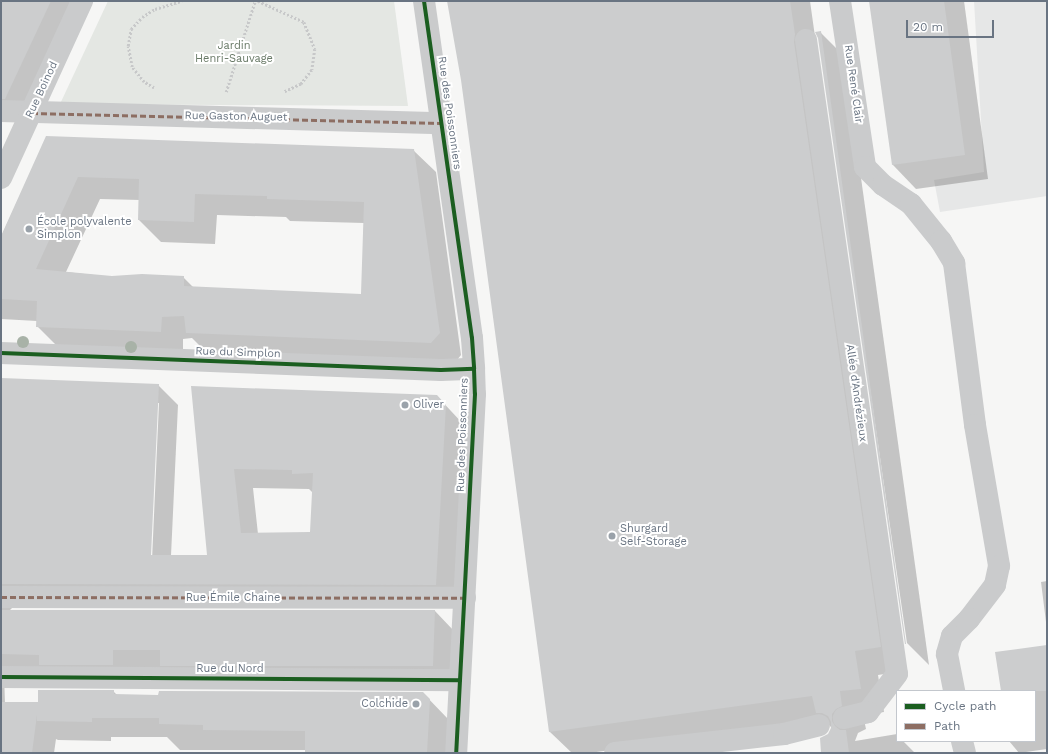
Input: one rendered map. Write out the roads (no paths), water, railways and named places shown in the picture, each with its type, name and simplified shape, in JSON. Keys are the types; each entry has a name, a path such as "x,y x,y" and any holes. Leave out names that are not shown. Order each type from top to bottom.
{"street":[{"name":"Rue Boinod","path":"1,178 82,1"},
{"name":"Rue des Poissonniers","path":"424,1 472,338 474,369 475,394 456,753"},
{"name":"Rue René Clair","path":"840,1 865,167 883,185 911,204 941,241 954,263 975,424 999,566 995,585 969,619 952,636 947,654 954,690"},
{"name":"Allée d'Andrézieux","path":"806,40 897,674 868,712 844,718"},
{"name":"Rue Gaston Auguet","path":"1,111 441,123"},
{"name":"Rue du Simplon","path":"1,353 442,370 474,369"},
{"name":"Rue Émile Chaine","path":"1,597 465,598"},
{"name":"Rue du Nord","path":"1,677 460,680"},
{"path":"615,753 784,734 819,725"},
{"path":"755,753 784,734"},
{"path":"962,742 965,753"}],"place":[{"name":"École polyvalente Simplon","path":"29,229"},
{"name":"Oliver","path":"405,405"},
{"name":"Shurgard Self-Storage","path":"612,536"},
{"name":"Colchide","path":"416,704"}],"park label":[{"name":"Jardin Henri-Sauvage","path":"234,53"}]}
